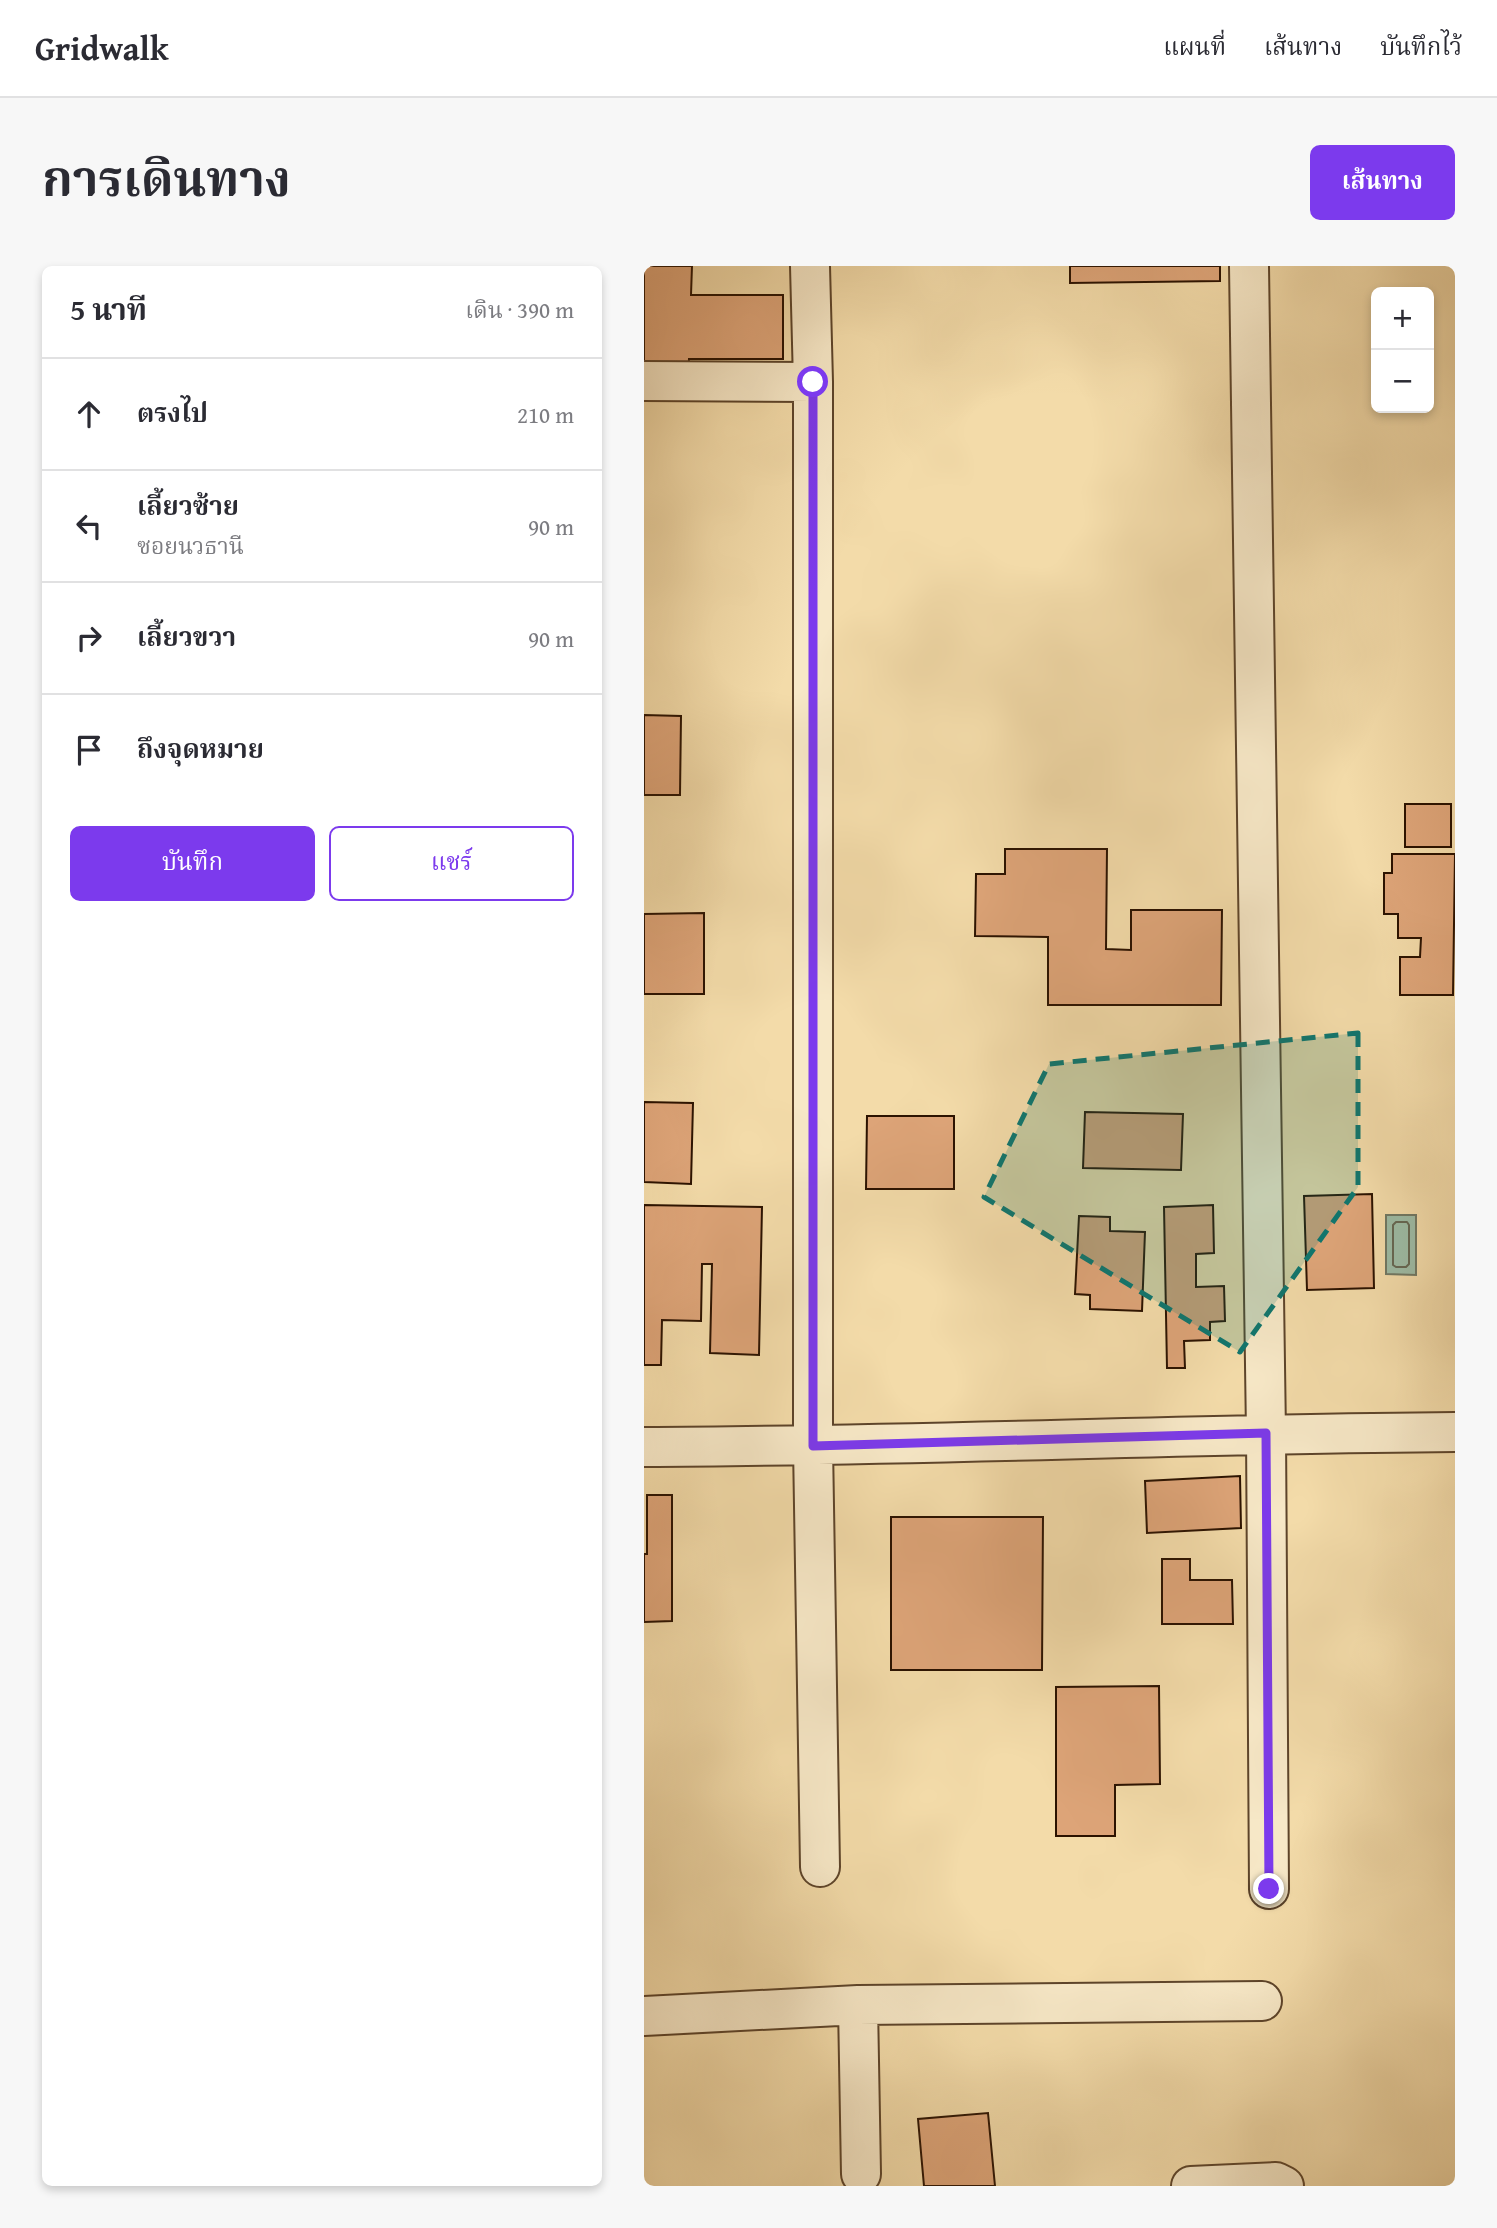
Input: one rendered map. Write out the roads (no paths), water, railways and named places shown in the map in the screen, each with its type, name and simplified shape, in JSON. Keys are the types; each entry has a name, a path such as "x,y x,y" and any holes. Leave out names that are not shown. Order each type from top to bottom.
{"street":[{"path":"810,266 813,382 813,1446 820,1867"},
{"path":"1248,266 1266,1433 1269,1889"},
{"path":"644,380 813,382"},
{"path":"644,1447 813,1446 1266,1433 1455,1432"},
{"path":"644,2016 858,2004 1262,2001"},
{"path":"858,2004 861,2174"},
{"path":"1191,2186 1276,2182 1284,2186"}],"water":[{"path":"1386,1215 1416,1215 1416,1275 1386,1274"}]}
